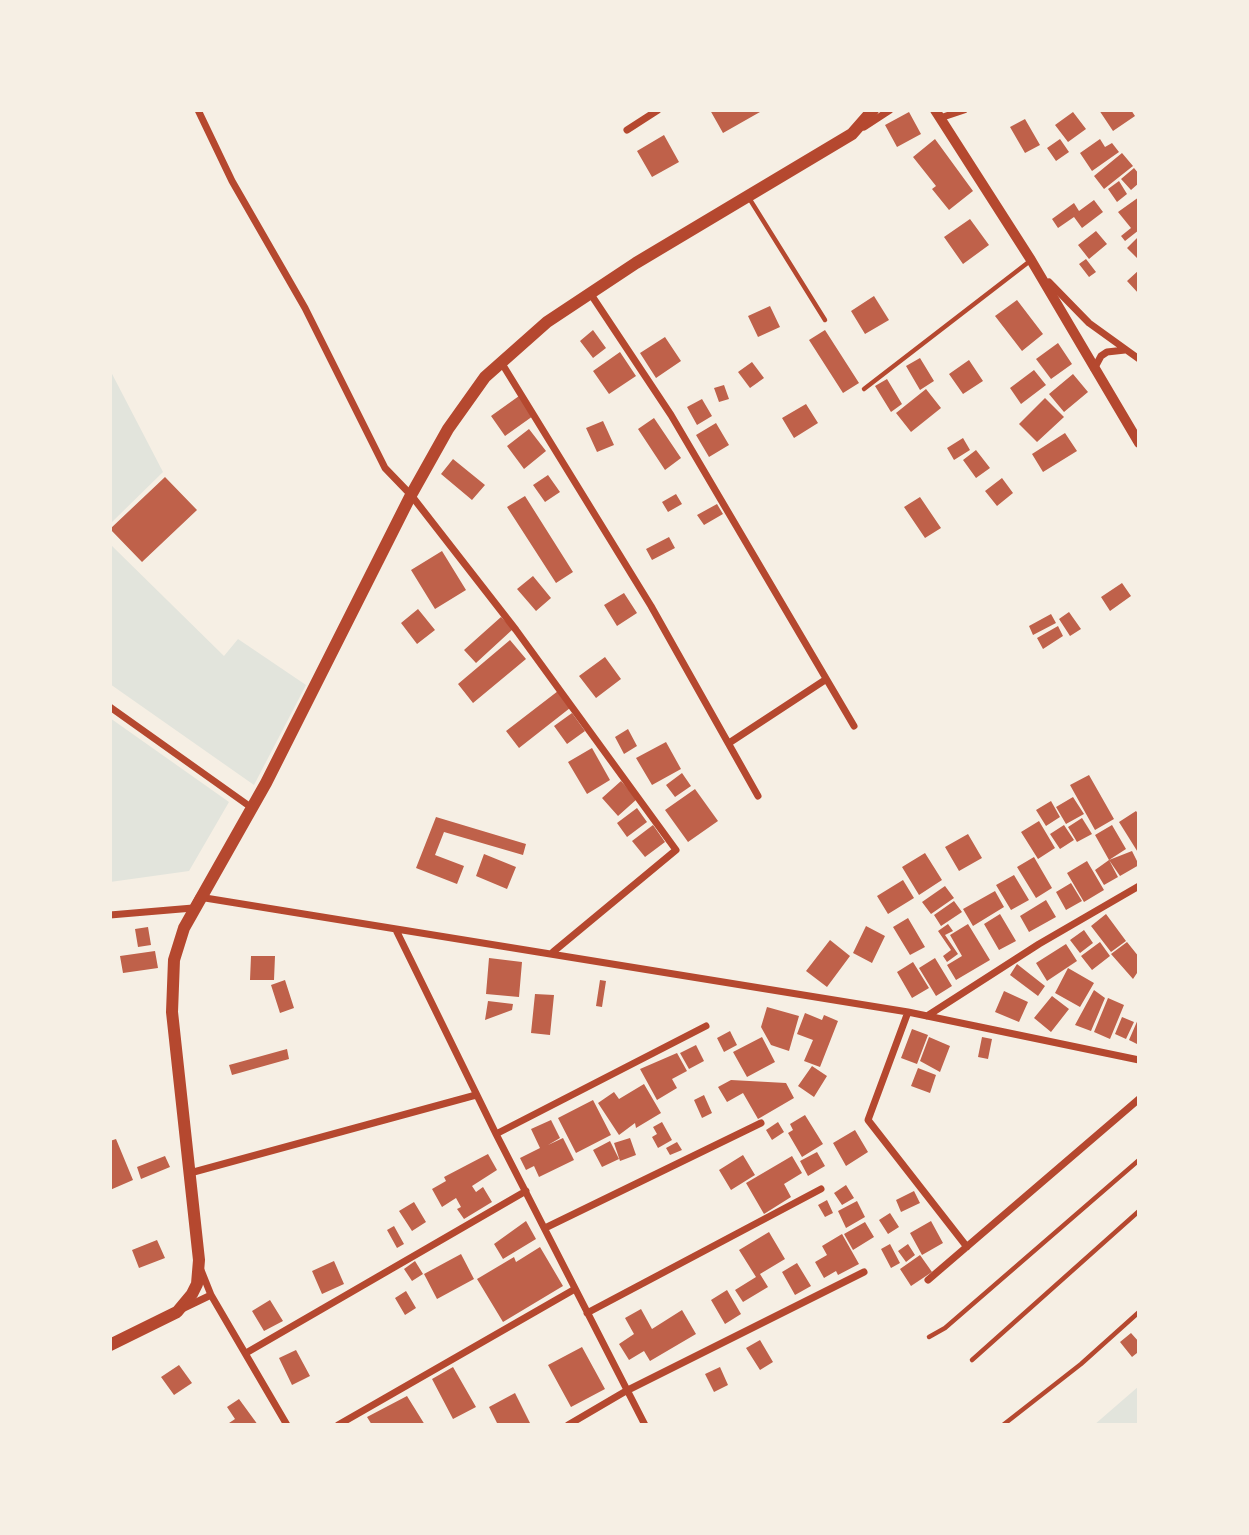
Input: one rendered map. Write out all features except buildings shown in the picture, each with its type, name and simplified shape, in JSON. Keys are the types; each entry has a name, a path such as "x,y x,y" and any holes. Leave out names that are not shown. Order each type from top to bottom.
{"main road":[{"path":"110,1345 177,1312 192,1294 199,1261 171,995 178,944 196,902 252,808 411,495 460,411 501,361 547,322 589,292 852,134 873,110"}],"street":[{"path":"198,110 232,181 305,308 385,468 411,495 516,630 676,850 553,952"},
{"path":"627,130 658,110"},
{"path":"852,134 890,110"},
{"path":"964,110 937,114 1031,260 1139,443"},
{"path":"1031,260 1071,307 1139,359"},
{"path":"589,292 671,415 825,681 854,726"},
{"path":"1094,369 1101,356 1107,352 1128,351"},
{"path":"501,361 651,607 758,796"},
{"path":"729,743 825,681"},
{"path":"110,707 252,808"},
{"path":"927,1016 1039,944 1139,886"},
{"path":"110,915 196,902 553,952 908,1012 1139,1060"},
{"path":"396,930 496,1135 645,1425"},
{"path":"908,1012 868,1120 967,1247"},
{"path":"496,1135 706,1026"},
{"path":"190,1173 476,1095"},
{"path":"928,1280 1139,1099"},
{"path":"545,1228 761,1123"},
{"path":"587,1313 821,1189"},
{"path":"246,1353 526,1191"},
{"path":"199,1261 211,1294 288,1425"},
{"path":"568,1425 626,1391 864,1272"},
{"path":"338,1425 575,1289"},
{"path":"177,1312 211,1294"}],"lane":[{"path":"748,198 825,320"},
{"path":"864,389 1031,260"},
{"path":"929,1337 945,1328 1139,1160"},
{"path":"972,1360 1139,1211"},
{"path":"1003,1425 1080,1364 1139,1312"}],"shaded area":[{"path":"110,370 163,472 110,524"},
{"path":"110,544 224,656 238,639 306,685 254,785 110,684"},
{"path":"110,718 229,802 189,871 110,882"},
{"path":"1139,1386 1139,1425 1094,1425"}]}
